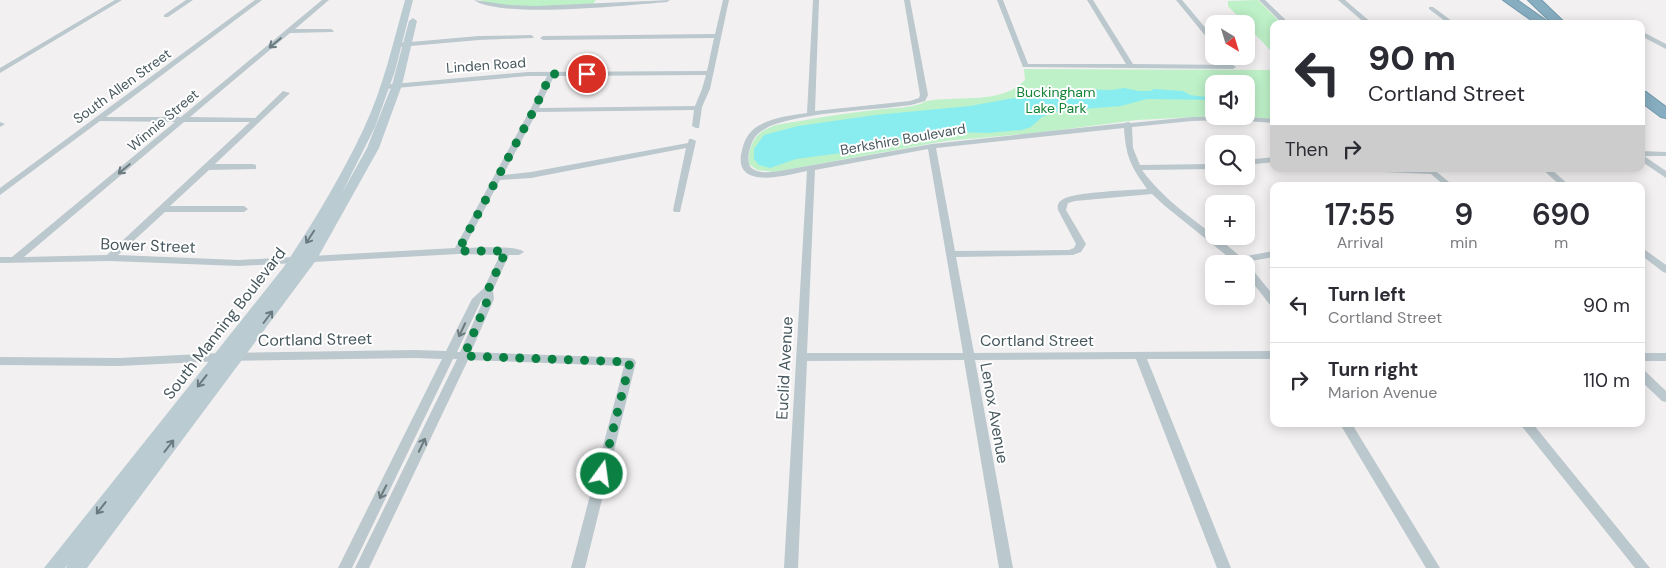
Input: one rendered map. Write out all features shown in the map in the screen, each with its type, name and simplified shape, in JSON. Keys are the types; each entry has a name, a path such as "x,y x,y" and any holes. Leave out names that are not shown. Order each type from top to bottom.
{"highway":[{"path":"1509,0 1540,20"},
{"path":"1515,0 1541,20"},
{"path":"1528,0 1555,20"},
{"path":"1534,0 1556,20"},
{"path":"1645,87 1666,102"},
{"path":"1645,98 1666,114"}],"street":[{"path":"0,71 119,0"},
{"path":"166,16 190,0"},
{"name":"South Allen Street","path":"0,192 259,0"},
{"name":"Winnie Street","path":"15,259 326,0"},
{"name":"South Manning Boulevard","path":"76,568 238,357 310,259 342,194 359,150 376,126 391,86 409,0"},
{"name":"South Manning Boulevard","path":"401,45 419,0"},
{"path":"477,0 483,4 497,6 667,0"},
{"path":"696,126 697,108 704,94 726,0"},
{"path":"812,115 816,0"},
{"name":"Berkshire Boulevard","path":"907,0 924,95 919,101 812,115 770,124 754,133 746,145 744,163 750,171 762,175 811,169 932,146 1128,124 1206,118 1270,121"},
{"path":"1000,0 1025,66 1232,65"},
{"path":"1090,0 1130,66"},
{"path":"1180,0 1205,32"},
{"path":"1262,0 1283,20"},
{"path":"1341,0 1365,20"},
{"path":"1430,8 1447,20"},
{"path":"289,31 331,31"},
{"path":"1645,35 1666,47"},
{"path":"542,38 717,36"},
{"path":"401,45 471,38 531,37"},
{"name":"Linden Road","path":"391,86 516,75 709,73"},
{"path":"458,251 534,110 551,74"},
{"path":"110,258 286,94"},
{"path":"534,110 697,108"},
{"path":"98,119 257,120"},
{"path":"1128,124 1129,148 1136,168 1154,190 1232,255"},
{"name":"South Manning Boulevard","path":"54,568 296,260 374,148 376,126"},
{"path":"498,178 531,175 692,143 677,210"},
{"name":"Lenox Avenue","path":"932,146 1006,568"},
{"path":"359,150 374,148"},
{"path":"1645,155 1666,154"},
{"path":"1645,158 1666,175"},
{"path":"1255,162 1270,160"},
{"path":"1136,168 1205,166"},
{"path":"208,167 254,167"},
{"name":"Euclid Avenue","path":"791,568 800,357 811,169"},
{"path":"1432,172 1446,182"},
{"path":"1550,172 1561,182"},
{"path":"951,254 1070,253 1078,250 1081,242 1062,210 1062,205 1065,201 1076,198 1154,190"},
{"path":"163,209 244,209"},
{"name":"Bower Street","path":"0,260 110,258 239,263 458,251 519,252"},
{"path":"362,568 464,356 488,299 488,290 506,251"},
{"path":"1645,253 1666,270"},
{"path":"1255,260 1270,255"},
{"path":"1255,279 1270,298"},
{"path":"345,568 477,299 488,290"},
{"name":"Cortland Street","path":"1,361 119,362 221,357 450,355 630,362 578,568"},
{"name":"Cortland Street","path":"800,357 1270,355"},
{"path":"1141,357 1224,568"},
{"path":"1645,357 1666,357"},
{"path":"1645,378 1666,398"},
{"path":"1348,427 1433,568"},
{"path":"1528,427 1643,568"},
{"path":"132,468 152,468"},
{"path":"394,469 410,470"}],"green space":[{"path":"480,0 596,0 593,4 586,5 531,7 501,5"},
{"path":"1258,0 1278,20 1270,20 1270,50 1255,34 1255,15 1237,15 1228,6 1228,1"},
{"name":"Buckingham Lake Park","path":"1024,69 1270,70 1270,119 1255,118 1255,75 1205,75 1205,116 1137,120 1036,133 945,141 774,172 757,170 749,164 751,145 759,134 771,127 841,114 911,106 939,99 992,96 1015,88 1025,80"}],"water":[{"path":"1124,88 1139,91 1154,89 1183,91 1190,95 1205,97 1205,100 1147,99 1121,106 1059,111 1042,117 1031,127 1022,130 987,133 956,132 853,148 841,153 796,159 770,168 759,165 754,159 754,149 764,135 798,126 875,115 970,106 1039,95 1054,89 1112,90"}],"route":[{"path":"587,74 551,74 534,110 458,251 506,251 488,290 488,299 464,356 630,362 602,474"}]}
